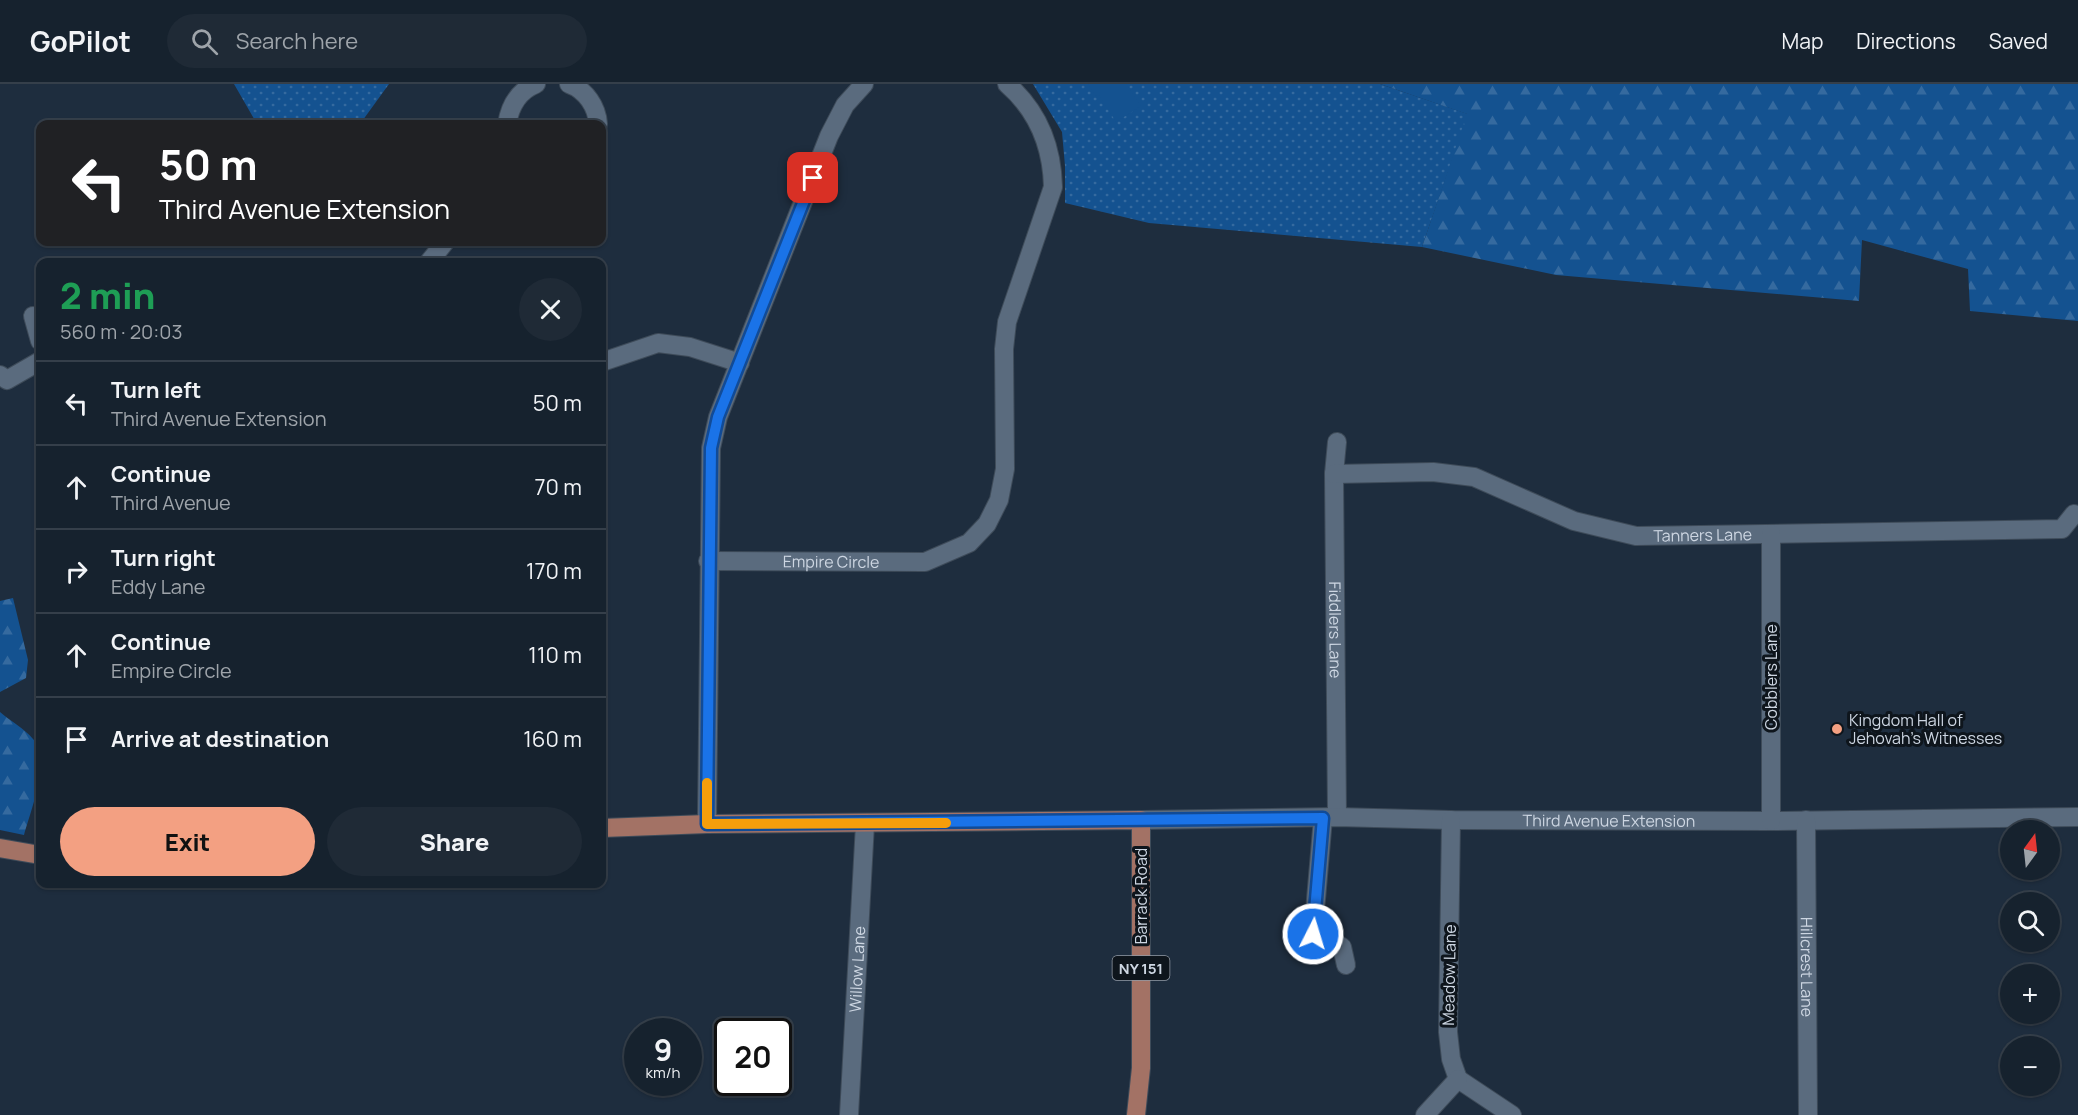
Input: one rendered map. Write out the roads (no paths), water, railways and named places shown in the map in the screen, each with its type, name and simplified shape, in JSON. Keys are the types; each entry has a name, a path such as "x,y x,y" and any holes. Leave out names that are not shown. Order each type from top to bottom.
{"main road":[{"path":"606,828 707,824 1141,820"},
{"name":"Barrack Road","path":"1136,1115 1141,1068 1141,820"},
{"path":"0,849 36,854"}],"street":[{"path":"508,120 516,98 536,84"},
{"path":"569,84 586,95 594,107 597,120"},
{"path":"707,824 711,448 718,417 829,136 846,105 864,84"},
{"name":"Empire Circle","path":"708,561 925,562 969,543 987,524 999,501 1005,469 1004,349 1007,322 1053,187 1053,168 1039,122 1024,99 1007,84"},
{"path":"432,258 442,246"},
{"path":"33,316 36,327"},
{"path":"606,361 658,343 690,347 740,363"},
{"path":"0,375 7,381 36,363"},
{"name":"Fiddlers Lane","path":"1337,442 1334,474 1330,817 1313,934 1324,936 1342,947 1346,965"},
{"name":"Tanners Lane","path":"1334,474 1433,472 1474,477 1574,521 1636,536 2062,529 2074,514"},
{"name":"Cobblers Lane","path":"1771,821 1772,534"},
{"name":"Third Avenue Extension","path":"1141,820 1330,817 1452,820 1771,821 2078,817"},
{"name":"Meadow Lane","path":"1452,820 1448,1032 1451,1059 1458,1079"},
{"name":"Hillcrest Lane","path":"1806,820 1808,1115"},
{"name":"Willow Lane","path":"849,1115 865,824"},
{"path":"1425,1115 1458,1079 1512,1115"}],"place":[{"name":"Kingdom Hall of Jehovah’s Witnesses","path":"1837,729"}]}
